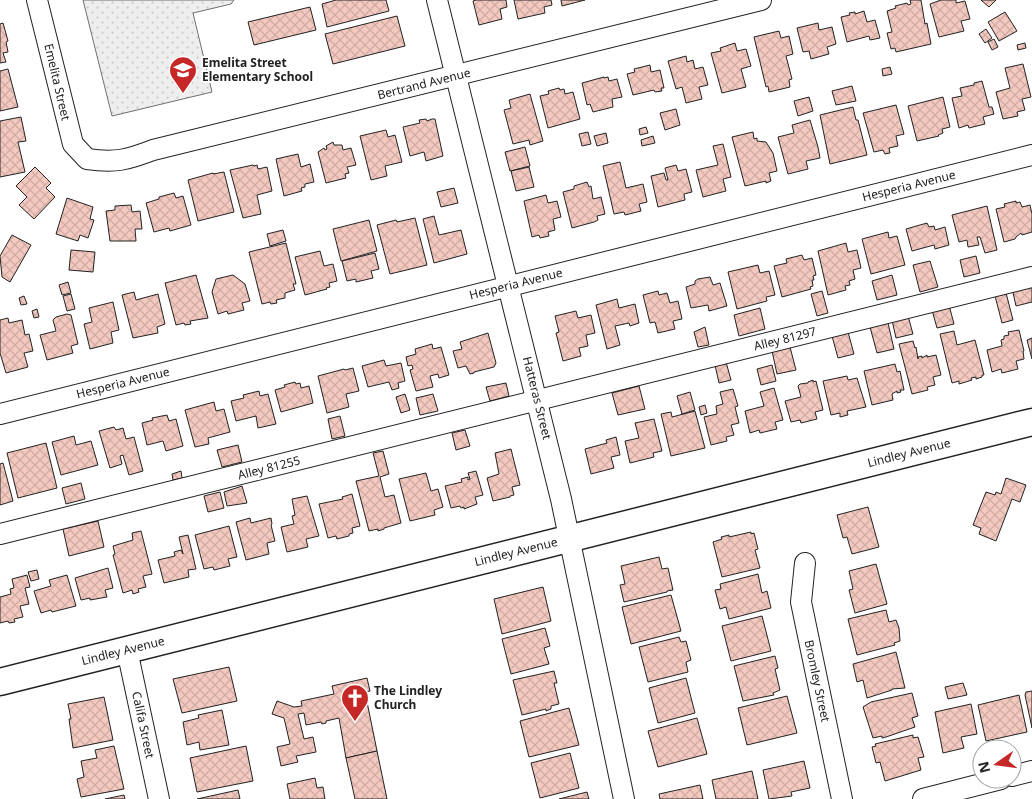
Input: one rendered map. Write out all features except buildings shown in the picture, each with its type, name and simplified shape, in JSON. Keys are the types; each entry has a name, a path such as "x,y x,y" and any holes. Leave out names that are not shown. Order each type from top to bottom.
{"main road":[{"name":"Lindley Avenue","path":"0,682 1032,422"}],"street":[{"name":"Emelita Street","path":"37,0 69,131 74,144 87,160"},
{"name":"Hatteras Street","path":"437,0 538,400 570,539 624,799"},
{"name":"Bertrand Avenue","path":"87,160 109,162 130,158 154,150 761,0"},
{"name":"Hesperia Avenue","path":"0,414 1032,155"},
{"name":"Alley 81297","path":"538,400 1032,277"},
{"name":"Alley 81255","path":"0,534 538,400"},
{"name":"Bromley Street","path":"805,563 801,602 842,799"},
{"name":"Califa Street","path":"127,650 159,799"},
{"path":"923,799 972,786"}],"shaded area":[{"path":"83,0 234,0 231,4 193,13 212,92 112,116"}],"place":[{"name":"Emelita Street Elementary School","path":"183,94"},
{"name":"The Lindley Church","path":"355,722"}]}
